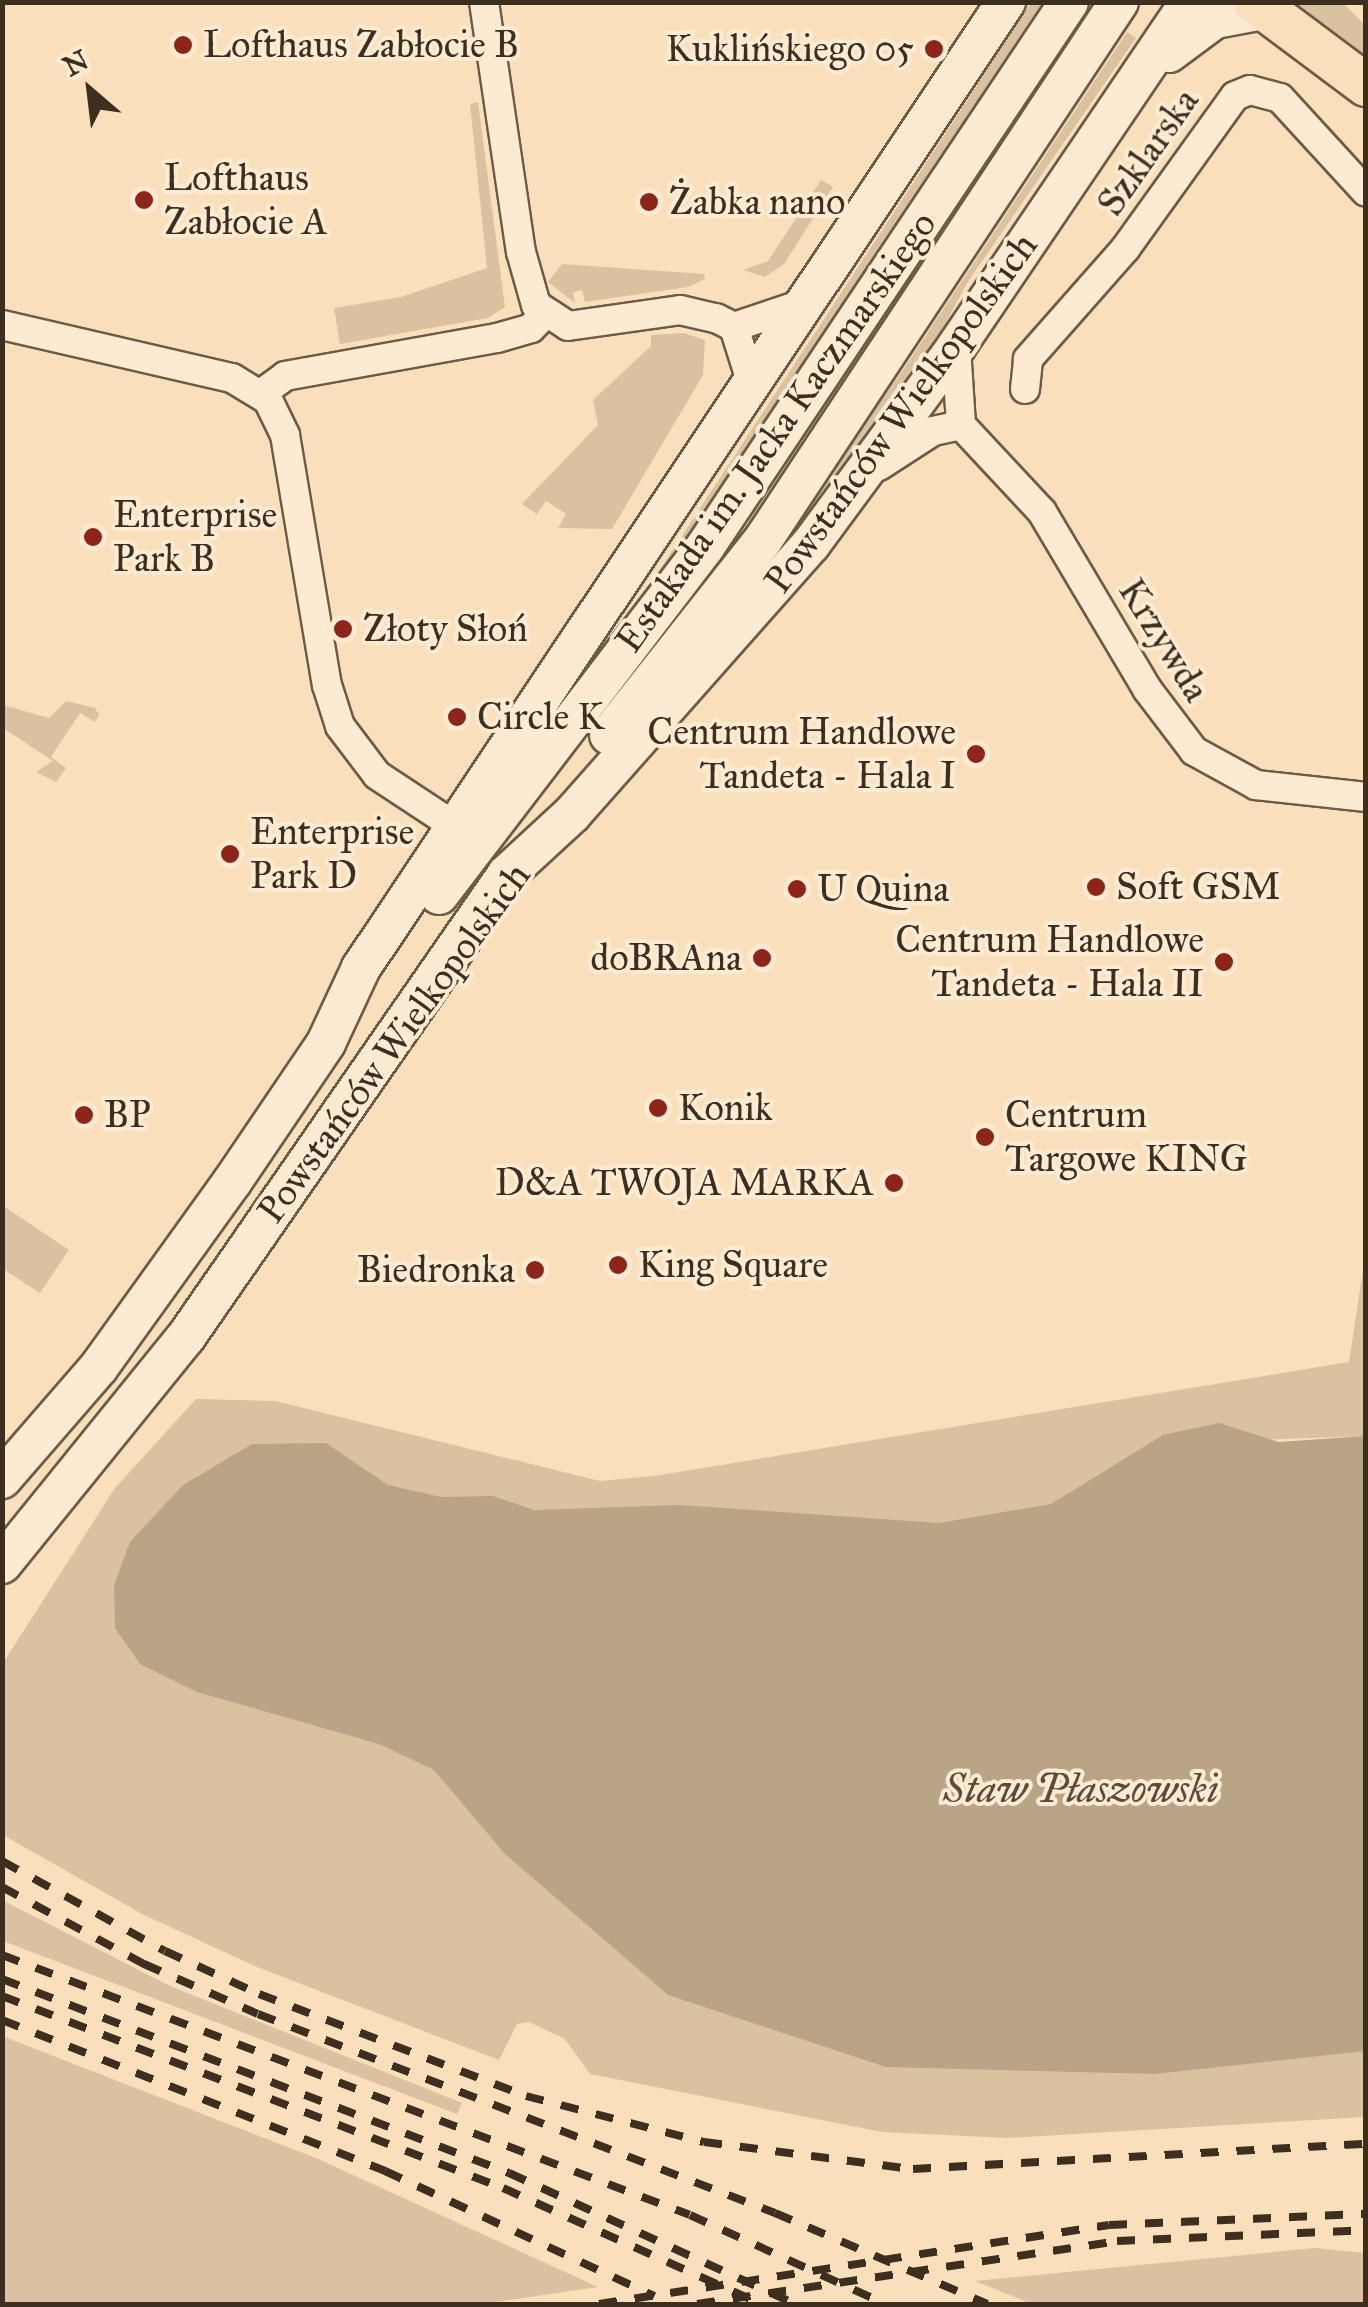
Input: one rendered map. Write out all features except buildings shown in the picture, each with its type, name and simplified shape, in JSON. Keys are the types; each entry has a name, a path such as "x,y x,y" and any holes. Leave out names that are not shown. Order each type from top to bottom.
{"main road":[{"name":"Powstańców Wielkopolskich","path":"2,1479 165,1280 326,1044 361,968 1006,2"},
{"name":"Estakada im. Jacka Kaczmarskiego","path":"326,1044 750,482 1069,2"},
{"name":"Estakada im. Jacka Kaczmarskiego","path":"507,874 554,804 783,510 1119,2"},
{"name":"Powstańców Wielkopolskich","path":"2,1564 186,1337 507,874 572,814 767,597 854,485 956,347 1190,2"},
{"path":"1150,64 1214,19 1259,6 1366,85"}],"street":[{"path":"484,2 521,252 531,296 544,315 586,325 680,310 734,327 802,304"},
{"name":"Szklarska","path":"1026,389 1028,359 1125,249 1236,96 1250,90 1280,98 1366,192"},
{"path":"262,394 285,376 497,338 531,328 544,315"},
{"path":"2,324 232,378 262,394 285,435 327,686 340,726 377,774 456,826"},
{"path":"734,327 752,381"},
{"path":"854,485 915,440 961,425 956,347"},
{"name":"Krzywda","path":"961,425 1042,512 1147,690 1194,752 1256,785 1366,797"}],"shaded area":[{"path":"1289,2 1343,3 1365,25 1365,62"},
{"path":"1031,3 1042,3 735,472 621,629"},
{"path":"1127,32 1136,38 967,283 919,373 697,655 901,373"},
{"path":"478,102 505,307 488,318 340,344 334,308 401,297 487,268 470,104"},
{"path":"821,180 833,187 784,264 765,277 743,270 768,261"},
{"path":"562,264 704,274 705,279 688,287 585,302 582,290 573,292 575,303 548,282"},
{"path":"684,333 705,340 703,375 612,529 558,528 566,514 546,501 537,514 522,504 598,425 593,400 651,346 651,335"},
{"path":"66,701 95,708 99,715 95,722 80,713 51,757 66,768 56,782 36,772 53,761 3,728 3,705 49,718"},
{"path":"2,1205 69,1250 40,1293 3,1269"},
{"name":"Staw Płaszowski","path":"1365,1257 1365,1436 1150,1444 1125,1462 1365,2034 1365,2117 1007,2138 882,2132 590,2074 565,2039 529,2022 517,2024 499,2060 257,1967 142,1914 3,1835 3,1663 115,1488 196,1399 275,1401 600,1481 654,1476 1349,1362"},
{"path":"2,1900 170,1986 462,2103 457,2114 3,1941"},
{"path":"2,2036 316,2158 598,2287 482,2304 3,2304"},
{"path":"1315,2248 1365,2253 1365,2304 1032,2304 975,2281"}],"water":[{"name":"Staw Płaszowski","path":"1219,1423 1279,1442 1365,1436 1365,2051 1155,2074 886,2067 668,1995 505,1854 434,1770 379,1744 197,1692 140,1664 115,1628 114,1585 130,1542 183,1485 252,1444 326,1443 388,1485 441,1497 493,1496 534,1510 680,1505 939,1523 1051,1504 1163,1435"}],"railway":[{"path":"2,1861 165,1951 259,1994 526,2096 704,2142 913,2169 1366,2144"},
{"path":"2,1887 144,1964 258,2014 775,2213 987,2304"},
{"path":"2,1955 690,2215 885,2304"},
{"path":"2,1979 509,2173 795,2304"},
{"path":"2,1996 503,2188 761,2304"},
{"path":"2,2020 385,2171 654,2296"},
{"path":"599,2304 1109,2225 1366,2214"},
{"path":"697,2304 1117,2241 1366,2230"}],"place":[{"name":"Lofthaus Zabłocie B","path":"183,45"},
{"name":"Kuklińskiego 05","path":"934,49"},
{"name":"Lofthaus Zabłocie A","path":"144,200"},
{"name":"Żabka nano","path":"649,202"},
{"name":"Enterprise Park B","path":"93,537"},
{"name":"Złoty Słoń","path":"343,629"},
{"name":"Circle K","path":"457,717"},
{"name":"Centrum Handlowe Tandeta - Hala I","path":"976,754"},
{"name":"Enterprise Park D","path":"230,854"},
{"name":"Soft GSM","path":"1096,887"},
{"name":"U Quina","path":"797,889"},
{"name":"doBRAna","path":"762,958"},
{"name":"Centrum Handlowe Tandeta - Hala II","path":"1224,962"},
{"name":"Konik","path":"658,1108"},
{"name":"BP","path":"84,1115"},
{"name":"Centrum Targowe KING","path":"985,1137"},
{"name":"D&A TWOJA MARKA","path":"894,1183"},
{"name":"King Square","path":"618,1265"},
{"name":"Biedronka","path":"535,1270"}]}
